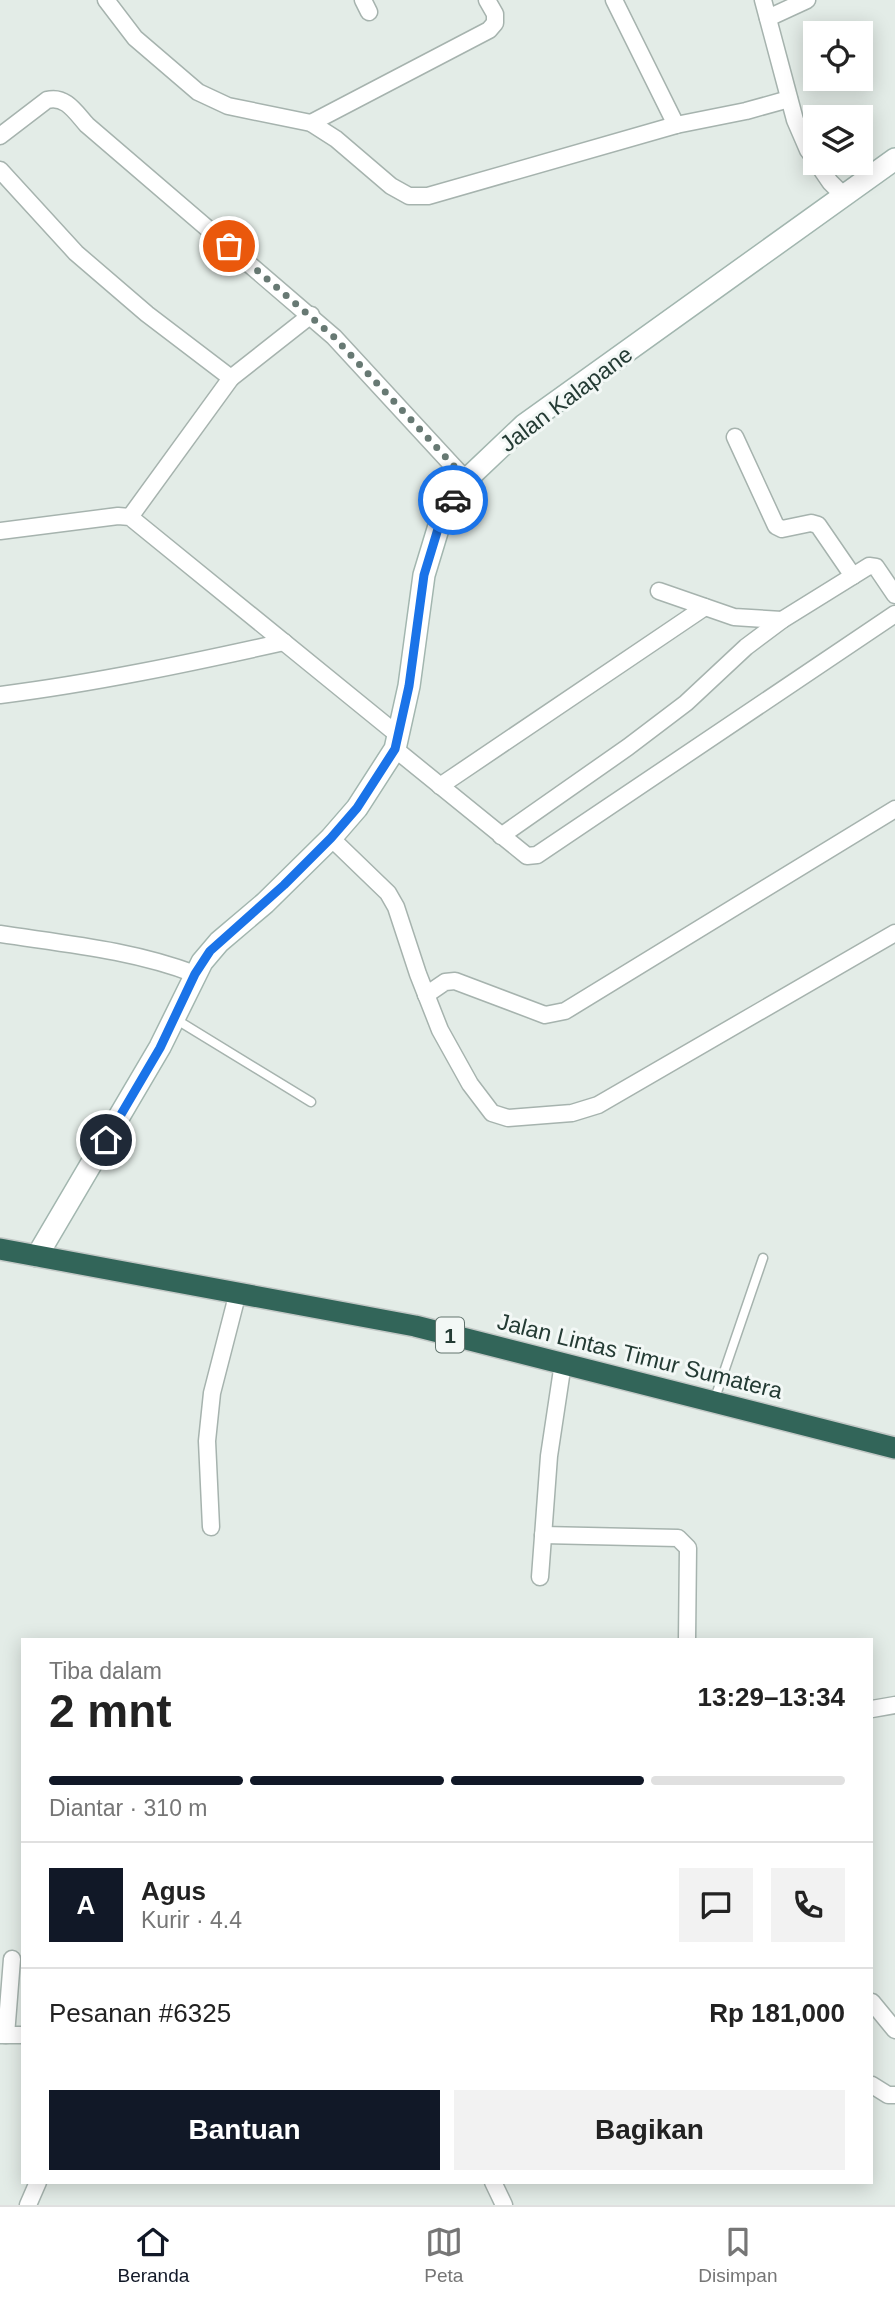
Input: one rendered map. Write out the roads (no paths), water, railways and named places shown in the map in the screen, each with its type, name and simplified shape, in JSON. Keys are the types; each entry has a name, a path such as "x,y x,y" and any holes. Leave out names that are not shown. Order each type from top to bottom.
{"highway":[{"name":"Jalan Lintas Timur Sumatera","path":"0,1249 415,1326 895,1448"}],"street":[{"path":"106,0 135,38 198,92 228,106 311,123 336,139 391,186 409,196 428,196 676,125 789,99"},
{"path":"311,123 489,30 495,23 495,14 487,0"},
{"path":"614,0 676,125"},
{"path":"763,0 795,120 803,138"},
{"path":"768,18 807,0"},
{"path":"0,136 47,100 69,104 87,125 311,315 467,480"},
{"name":"Jalan Kalapane","path":"37,1256 160,1048 195,974 219,942 265,903 331,838 357,808 397,742 409,686 424,575 441,519 467,480 524,425 895,159"},
{"path":"0,170 76,253 146,314 231,378"},
{"path":"825,175 845,197"},
{"path":"130,517 231,378 311,315"},
{"path":"735,437 776,526 782,529 811,523 818,525 853,576"},
{"path":"0,531 118,516 130,517 284,642 397,742 440,786 527,856 537,855 895,614"},
{"path":"501,836 667,718 746,647 782,620 853,576 873,565 895,596"},
{"path":"659,591 734,617 782,620"},
{"path":"440,786 705,607"},
{"path":"0,695 45,690 190,663 284,642"},
{"path":"426,995 445,982 455,981 545,1015 565,1011 895,809"},
{"path":"331,838 388,893 396,907 440,1030 470,1084 492,1113 508,1118 572,1113 598,1105 895,933"},
{"path":"0,934 119,951 157,960 195,974"},
{"path":"211,1527 207,1441 212,1393 238,1292"},
{"path":"540,1577 549,1456 563,1363"},
{"path":"543,1535 678,1538 688,1548 687,1638"},
{"path":"873,1709 895,1705"},
{"path":"11,1958 3,2035 21,2035"},
{"path":"873,2004 895,2030"},
{"path":"873,2086 888,2095 895,2095"},
{"path":"28,2205 37,2184"},
{"path":"493,2184 504,2205"}],"lane":[{"path":"174,1018 311,1102"},
{"path":"714,1402 763,1258"}]}
